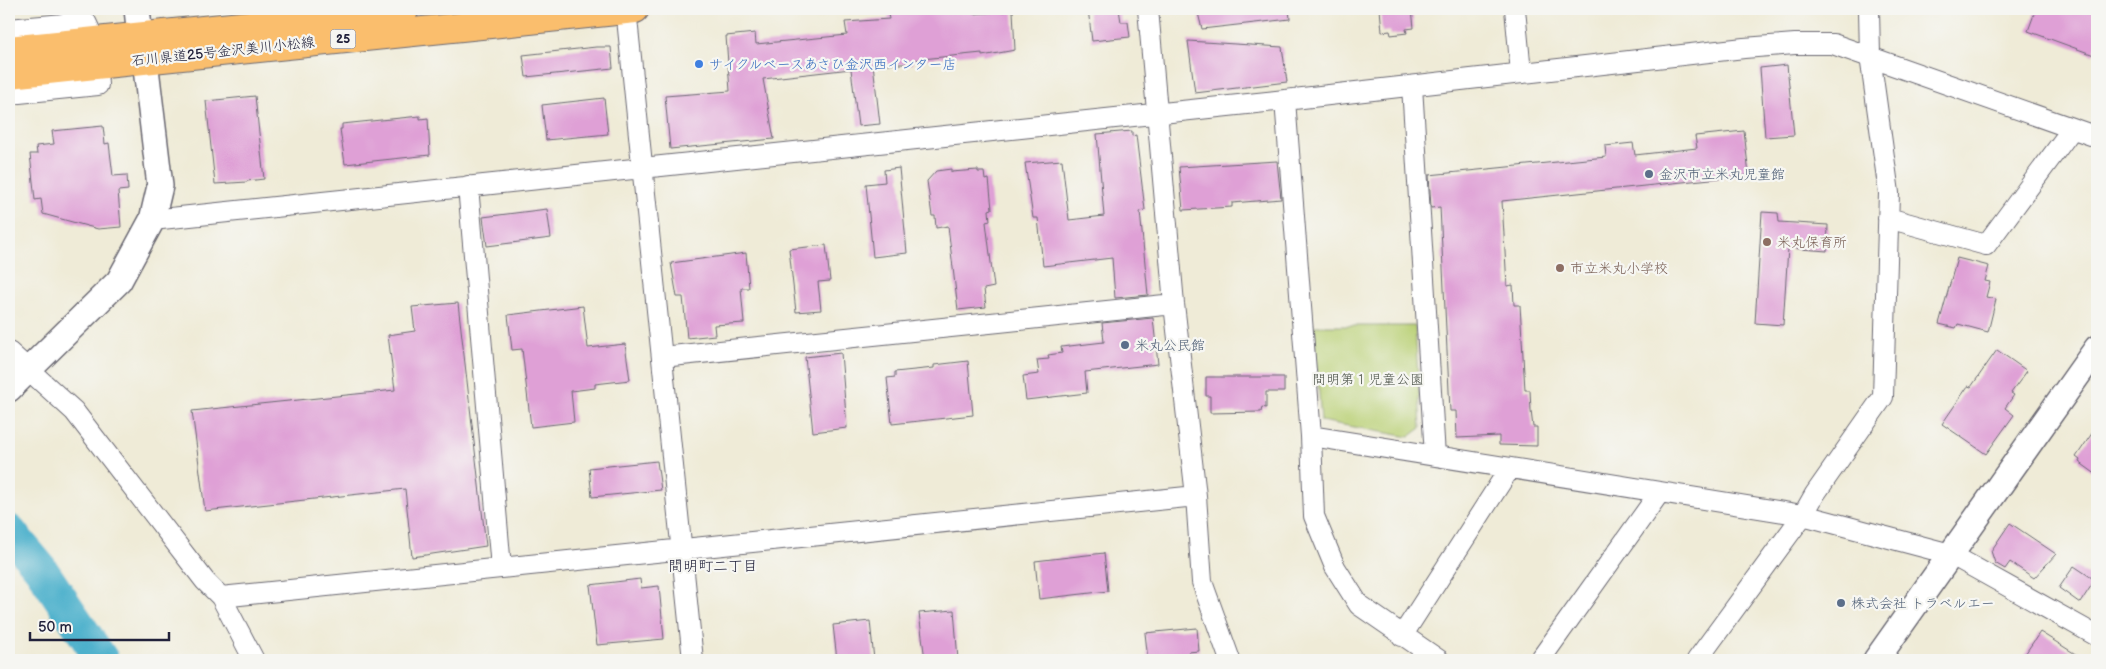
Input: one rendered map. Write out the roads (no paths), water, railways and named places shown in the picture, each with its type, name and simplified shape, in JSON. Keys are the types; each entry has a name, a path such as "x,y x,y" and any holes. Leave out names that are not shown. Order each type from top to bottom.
{"main road":[{"name":"石川県道25号金沢美川小松線","path":"143,48 405,9"},
{"name":"石川県道25号金沢美川小松線","path":"50,58 143,48 629,9"},
{"name":"25","path":"9,50 50,58"},
{"name":"25","path":"9,74 50,58"}],"street":[{"path":"9,389 119,281 152,220 160,186 137,9"},
{"path":"629,9 643,168 693,660"},
{"path":"1148,9 1174,304 1196,496 1202,582 1230,660"},
{"path":"1515,9 1521,73"},
{"path":"1698,660 1804,515 1815,494 1883,397 1889,193 1870,56 1869,9"},
{"path":"9,29 86,22 96,53 98,85 9,94"},
{"path":"152,220 1794,44 1833,44 2072,129 2097,136"},
{"path":"1412,86 1435,456"},
{"path":"1285,100 1311,436 1314,516 1335,566 1359,605 1439,660"},
{"path":"1888,218 1986,245 2072,129"},
{"path":"468,186 502,568"},
{"path":"662,357 1174,304"},
{"path":"1876,660 2097,348"},
{"path":"9,352 74,411 205,581 221,597 254,660"},
{"path":"1311,436 1804,515 1950,554 2096,632"},
{"path":"1402,636 1510,468"},
{"path":"1540,660 1660,492"},
{"path":"221,597 1196,496"}],"waterway":[{"path":"9,531 40,568 102,660"}],"place":[{"name":"サイクルベースあさひ金沢西インター店","path":"699,64"},
{"name":"金沢市立米丸児童館","path":"1649,174"},
{"name":"米丸保育所","path":"1767,242"},
{"name":"市立米丸小学校","path":"1560,268"},
{"name":"米丸公民館","path":"1125,345"},
{"name":"株式会社 トラベルエー","path":"1841,603"}],"district":[{"name":"間明町二丁目","path":"713,566"}],"park label":[{"name":"間明第１児童公園","path":"1368,379"}]}
